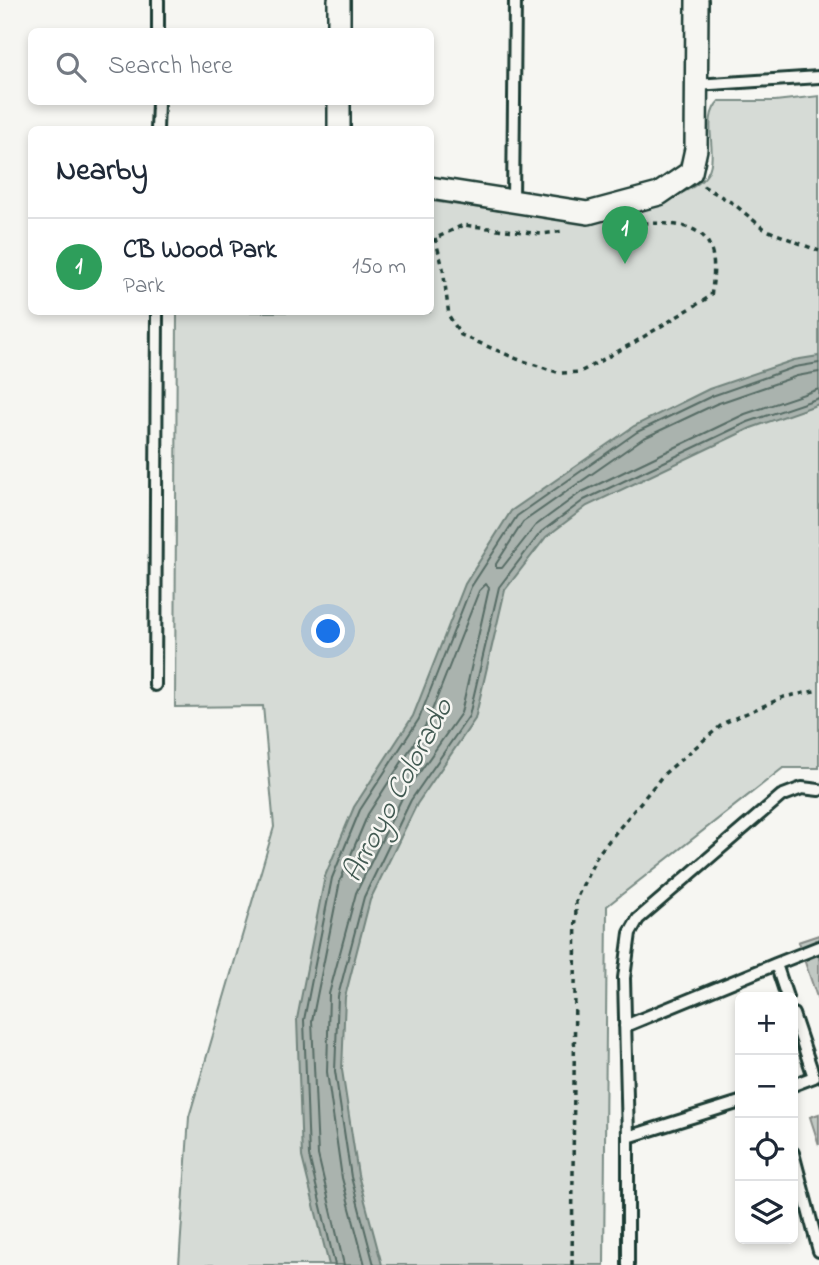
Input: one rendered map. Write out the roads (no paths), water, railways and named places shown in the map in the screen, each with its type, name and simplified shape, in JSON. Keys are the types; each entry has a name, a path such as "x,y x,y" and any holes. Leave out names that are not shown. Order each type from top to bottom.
{"street":[{"path":"339,0 339,28"},
{"path":"434,189 588,213 659,194 691,172 696,149 697,0"},
{"path":"339,105 340,126"}],"lane":[{"path":"158,0 158,28"},
{"path":"513,201 515,0"},
{"path":"696,95 819,77"},
{"path":"158,105 158,126"},
{"path":"155,685 157,315"},
{"path":"628,1265 624,978 630,933 638,919 781,796 802,788 819,790"},
{"path":"625,1026 819,947"},
{"path":"776,964 785,992"},
{"path":"798,1029 814,1077 798,1082"},
{"path":"628,1137 735,1104"},
{"path":"798,1172 819,1251"}],"water":[{"name":"Arroyo Colorado","path":"819,356 819,404 751,428 587,506 546,537 505,590 475,719 417,804 370,900 345,997 342,1070 358,1175 382,1265 329,1265 302,1157 297,1019 325,876 354,807 413,716 465,584 511,511 634,426 709,389 794,360"}],"place":[{"name":"CB Wood Park","path":"625,264"}]}
